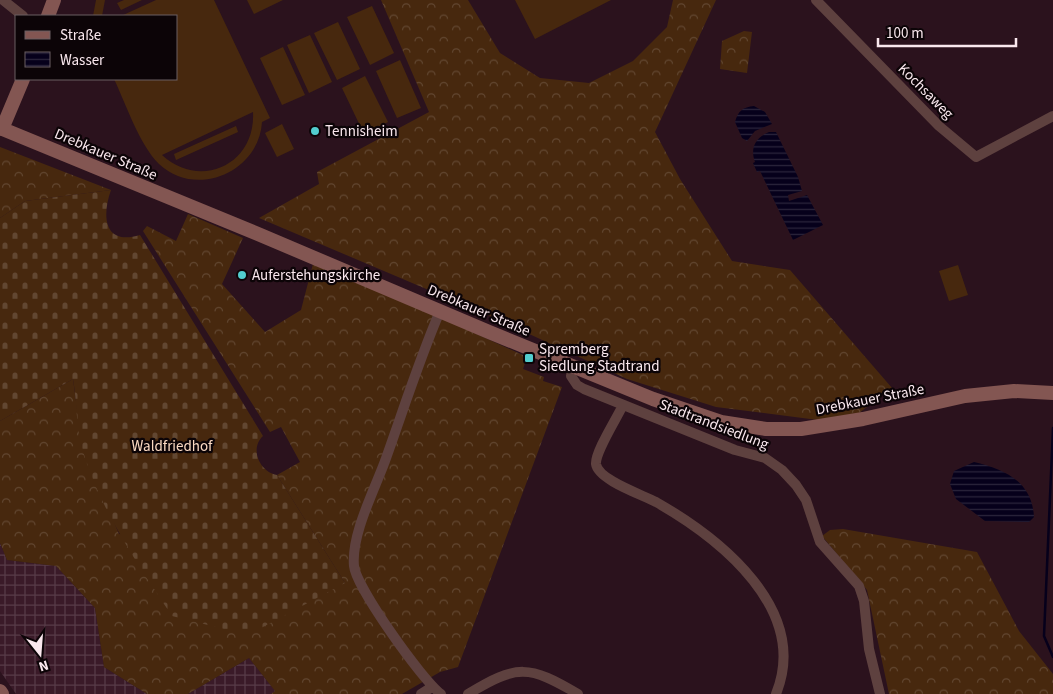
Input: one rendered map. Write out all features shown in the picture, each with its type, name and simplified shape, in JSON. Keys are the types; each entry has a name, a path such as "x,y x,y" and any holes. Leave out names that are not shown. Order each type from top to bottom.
{"street":[{"path":"3,0 22,15"},
{"path":"48,15 54,0"},
{"name":"Kochsaweg","path":"816,0 939,126 976,157 1053,116"},
{"path":"1,129 23,80"},
{"name":"Drebkauer Straße","path":"1,129 573,366 653,398 721,422 766,429 801,429 854,420 965,396 1014,391 1053,393"},
{"path":"440,311 355,546 354,564 355,574 388,627 432,687 441,694"},
{"name":"Stadtrandsiedlung","path":"573,366 571,374 577,385 622,406 735,450 765,458 782,470 796,485 806,500 820,542 859,586 864,601 869,650 880,694"},
{"path":"622,406 600,450 596,464 600,472 611,481 656,502 693,526 729,556 757,586 771,606 783,636 785,662 776,694"},
{"path":"468,694 510,672 538,672 578,694"},
{"path":"421,694 432,687"}],"shaded area":[{"path":"0,543 7,560 56,566 95,608 104,667 147,694 16,694 0,671"},
{"path":"249,658 276,692 271,694 188,694"}],"green space":[{"path":"96,0 105,0 102,15 93,15"},
{"path":"124,0 142,0 121,10 117,3"},
{"path":"156,0 214,0 270,118 262,122 258,140 250,155 238,166 223,175 207,179 190,179 174,174 159,164 145,146 114,80 178,80 178,15 123,15","holes":["253,112 252,130 245,146 236,158 223,166 208,171 193,170 177,165 162,155"]},
{"path":"247,0 283,0 254,14"},
{"path":"381,0 468,0 500,53 540,78 589,83 633,61 667,27 673,0 716,0 655,132 680,179 732,261 790,270 892,388 859,413 818,420 716,407 627,379 490,316 259,218 319,184 317,172 429,112"},
{"path":"515,0 611,0 535,39"},
{"path":"372,6 394,53 370,65 347,17"},
{"path":"338,22 360,69 337,80 314,33"},
{"path":"744,31 752,32 747,73 720,69 722,41"},
{"path":"310,35 332,82 309,93 287,45"},
{"path":"283,47 305,95 282,105 260,58"},
{"path":"400,60 421,108 397,118 376,71"},
{"path":"365,76 388,122 364,134 342,88"},
{"path":"282,124 294,149 277,157 265,133"},
{"path":"236,126 238,132 176,160 174,154"},
{"path":"0,147 111,190 25,201 0,218"},
{"name":"Waldfriedhof","path":"111,190 106,218 108,226 112,232 119,236 140,235 263,436 257,447 258,459 261,465 277,475 345,583 248,635 172,616 121,535 99,493 80,440 73,379 0,421 0,218 25,201"},
{"path":"188,214 243,238 222,284 265,332 301,310 314,260 527,357 523,369 544,377 543,381 562,387 458,667 440,672 402,694 271,694 275,691 249,658 188,694 147,694 104,667 95,608 56,566 7,560 0,543 0,421 73,379 82,447 119,534 345,583 277,475 300,462 281,427 270,432 143,231 147,226 176,241"},
{"path":"958,265 968,295 949,301 939,271"},
{"path":"843,529 977,552 1019,631 1053,674 1053,694 889,694 867,590 822,536 830,530"}],"water":[{"path":"754,106 765,112 772,124 755,131 747,141 742,138 735,122 741,110"},
{"path":"769,132 776,132 798,177 802,191 788,195 789,201 807,195 823,225 793,240 760,171 757,172 753,163 755,162 753,152 757,140"},
{"path":"974,462 1006,473 1022,486 1028,494 1032,505 1034,517 1029,522 985,521 956,499 950,484 954,471"}],"waterway":[{"path":"1053,428 1044,636 1053,657"}],"place":[{"name":"Tennisheim","path":"315,131"},
{"name":"Auferstehungskirche","path":"242,275"},
{"name":"Spremberg Siedlung Stadtrand","path":"529,358"}]}
